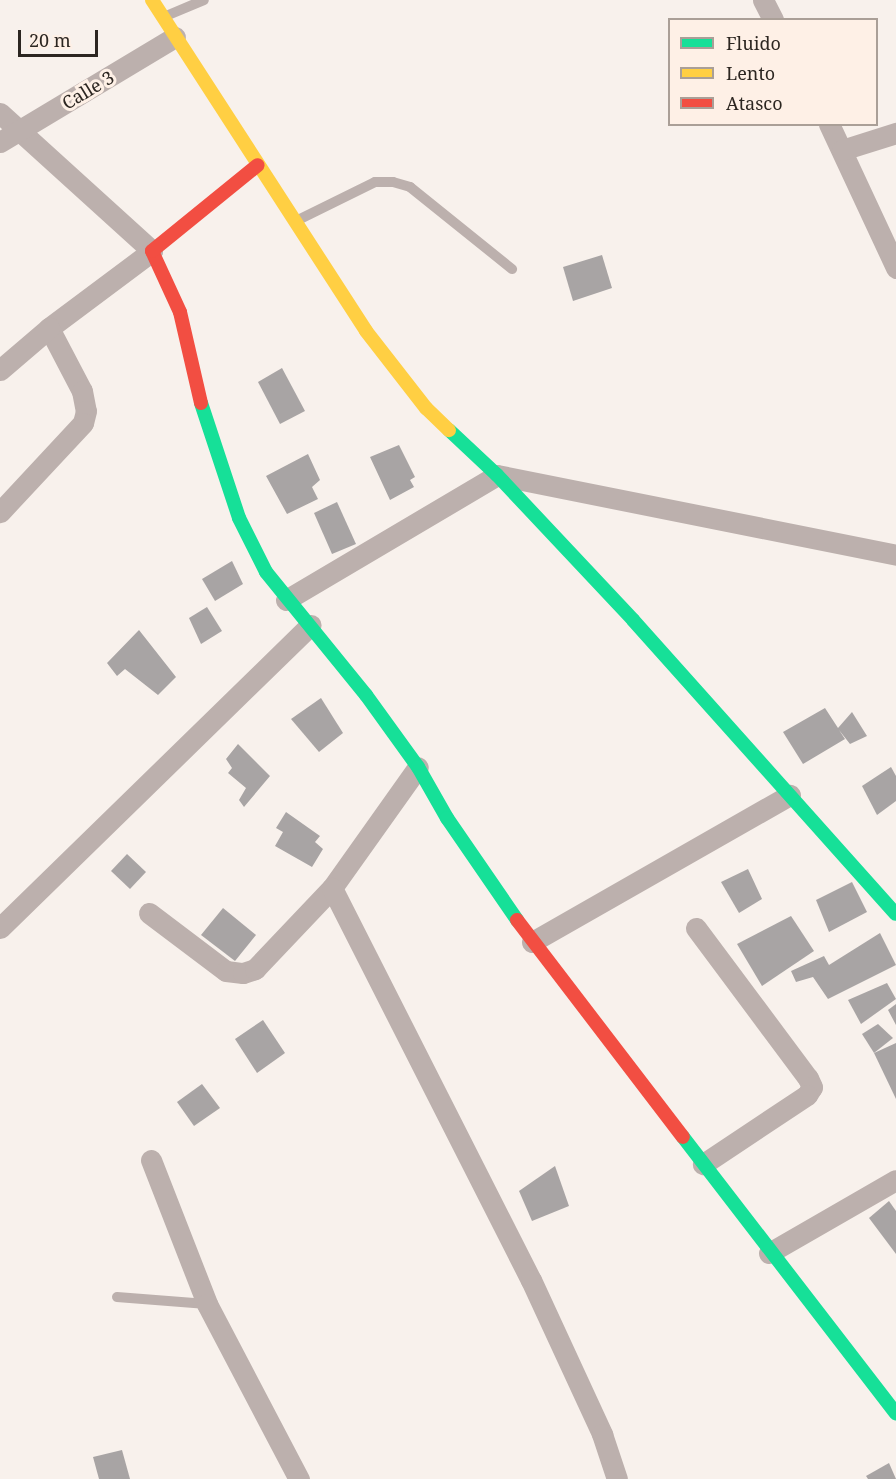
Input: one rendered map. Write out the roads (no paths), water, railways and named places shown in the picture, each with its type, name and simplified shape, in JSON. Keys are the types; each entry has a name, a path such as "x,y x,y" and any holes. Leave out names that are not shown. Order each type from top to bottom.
{"street":[{"path":"152,0 366,331 426,408 497,476 896,914"},
{"path":"763,0 772,18"},
{"name":"Calle 3","path":"0,142 18,129 175,37"},
{"path":"0,113 152,251 180,312 207,428 239,518 286,600 311,625 418,768 447,818 532,942 769,1253 896,1414"},
{"path":"830,126 896,268"},
{"path":"842,150 896,133"},
{"path":"0,370 49,328 152,251 258,165"},
{"path":"0,512 83,423 86,411 82,391 49,328"},
{"path":"286,600 497,476 896,555"},
{"path":"0,928 311,625"},
{"path":"149,913 226,971 243,973 255,969 332,888 418,768"},
{"path":"532,942 790,795"},
{"path":"332,888 531,1280 602,1434 617,1479"},
{"path":"696,928 808,1078 812,1087 807,1095 703,1164"},
{"path":"151,1160 207,1304 298,1479"},
{"path":"769,1253 896,1180"}],"lane":[{"path":"163,17 204,0"},
{"path":"295,222 375,183 393,182 410,187 512,269"},
{"path":"117,1298 207,1304"}]}
